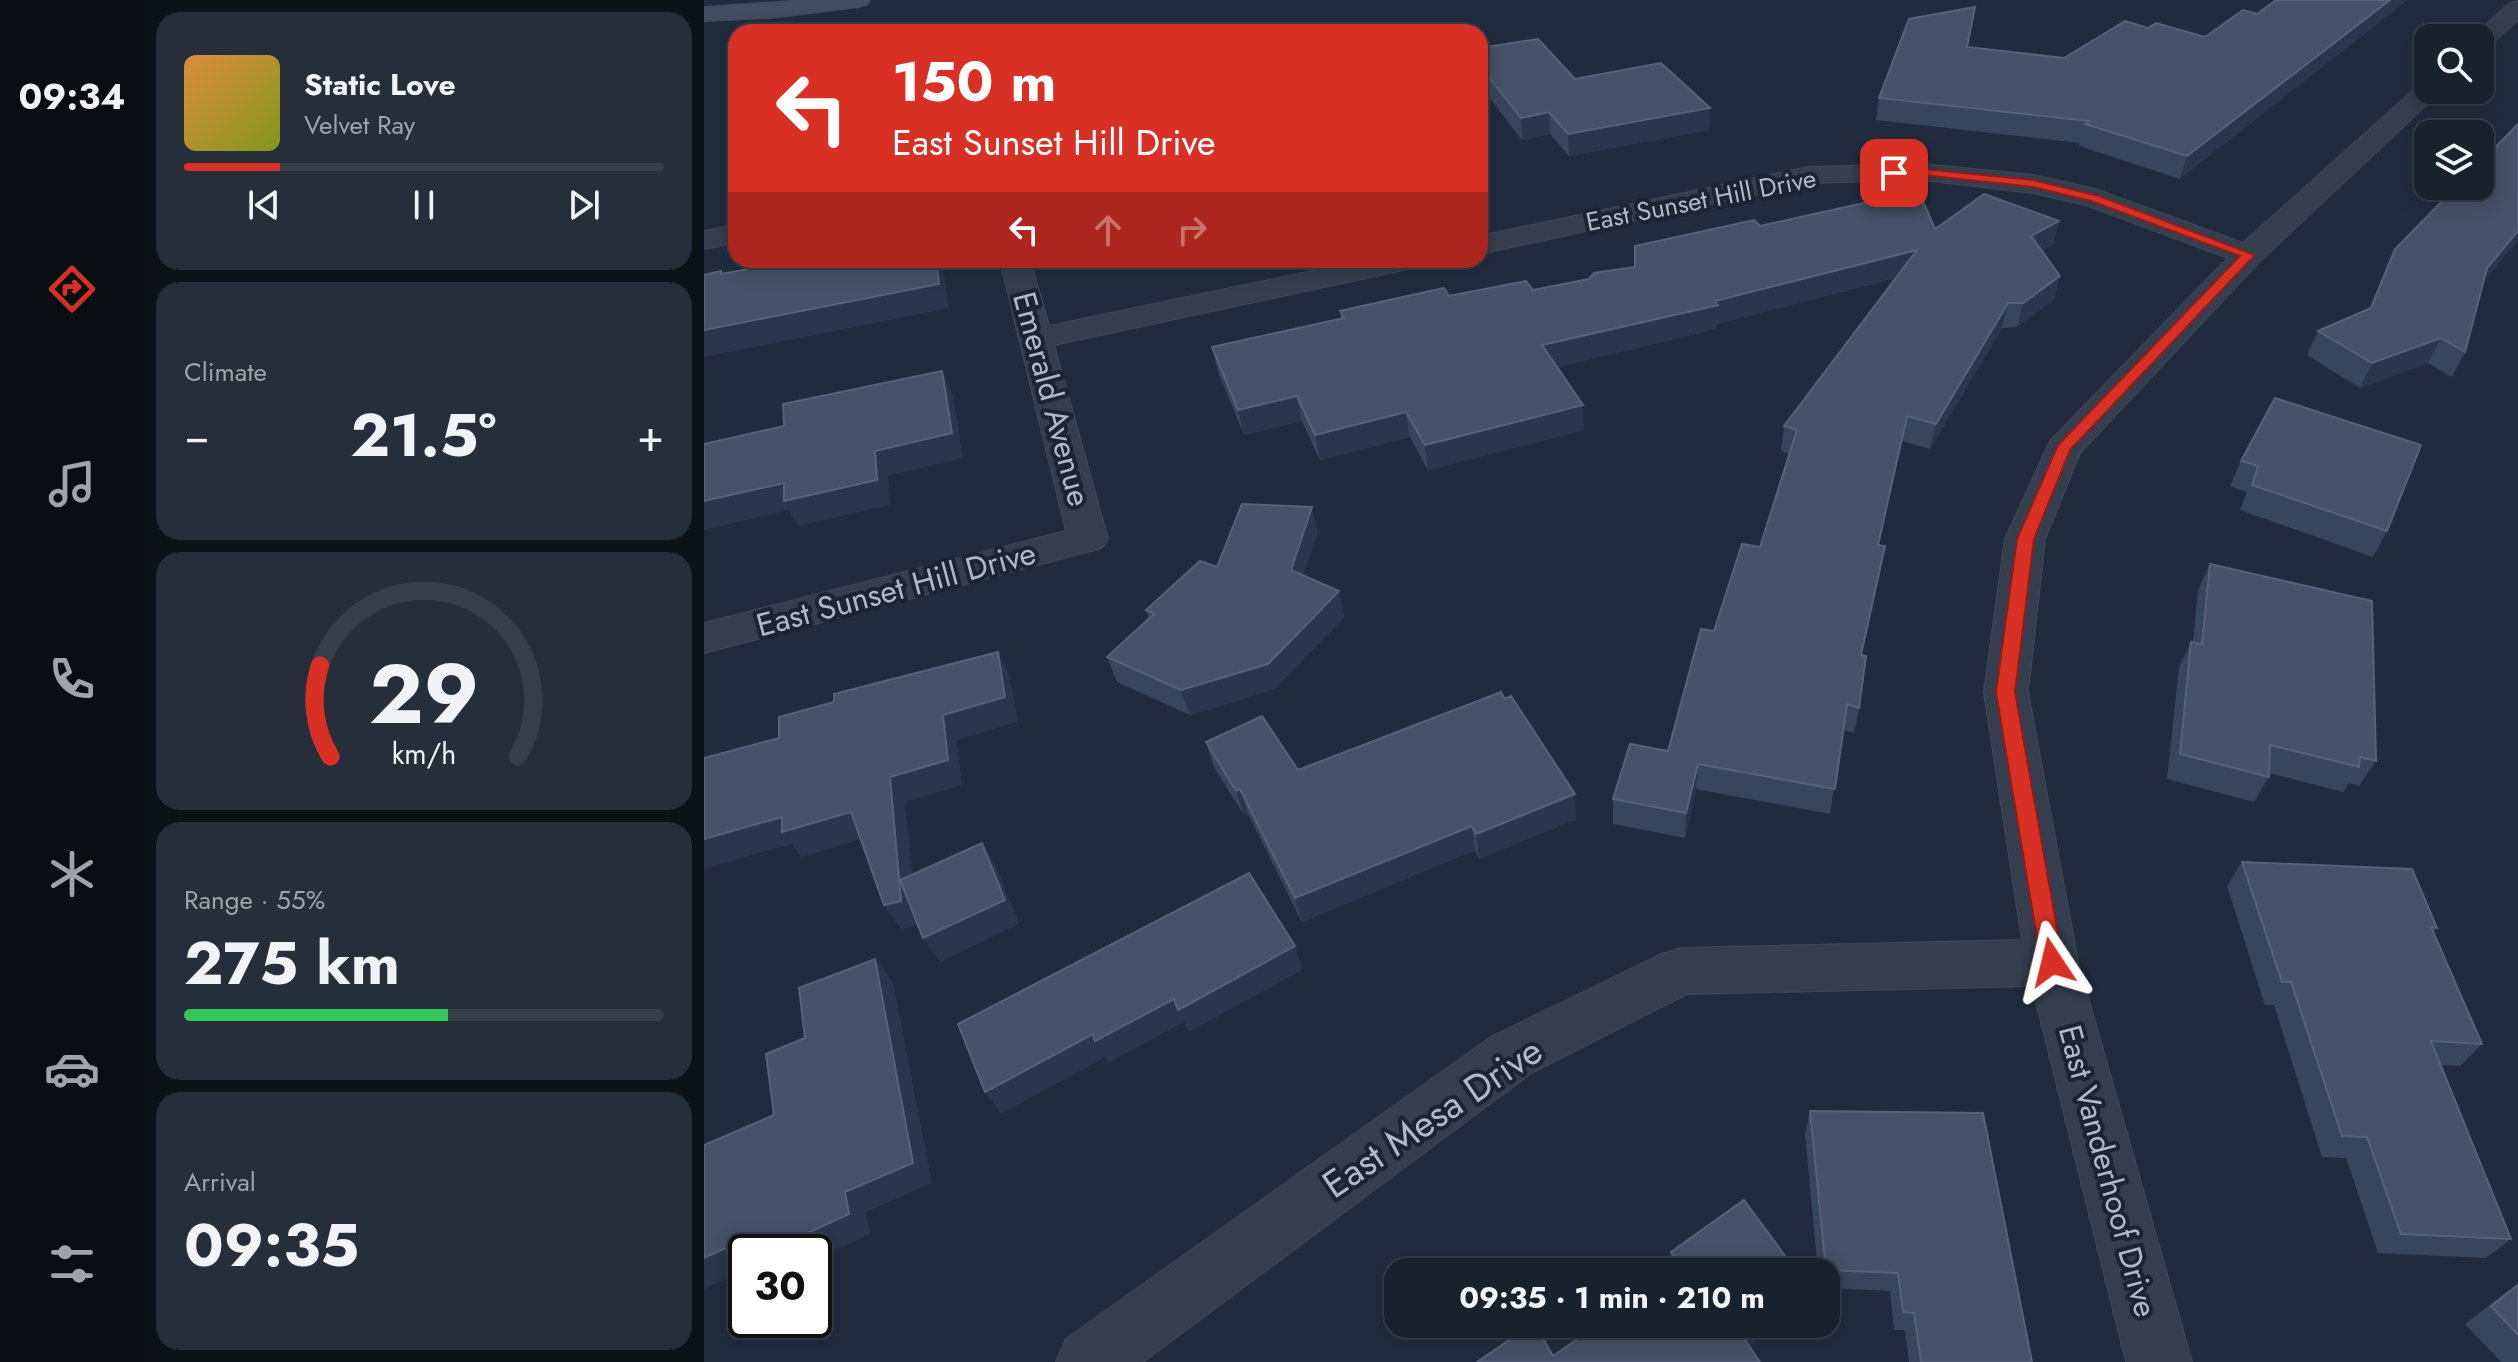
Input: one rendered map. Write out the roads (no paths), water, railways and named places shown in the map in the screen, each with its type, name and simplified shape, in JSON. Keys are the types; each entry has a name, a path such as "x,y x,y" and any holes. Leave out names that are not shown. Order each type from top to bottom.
{"street":[{"path":"704,14 772,11 859,0"},
{"path":"2494,29 2518,8"},
{"name":"East Vanderhoof Drive","path":"2159,1362 2052,962 2006,692 2025,539 2063,449 2248,255 2414,103"},
{"name":"East Sunset Hill Drive","path":"1488,243 1808,175 1923,172 2033,184 2095,198 2248,255"},
{"path":"704,240 728,236"},
{"name":"Emerald Avenue","path":"1017,268 1088,539"},
{"path":"1035,339 1370,268"},
{"name":"East Sunset Hill Drive","path":"704,638 1088,539"},
{"name":"East Mesa Drive","path":"1089,1362 1511,1055 1681,971 2052,962"}]}
